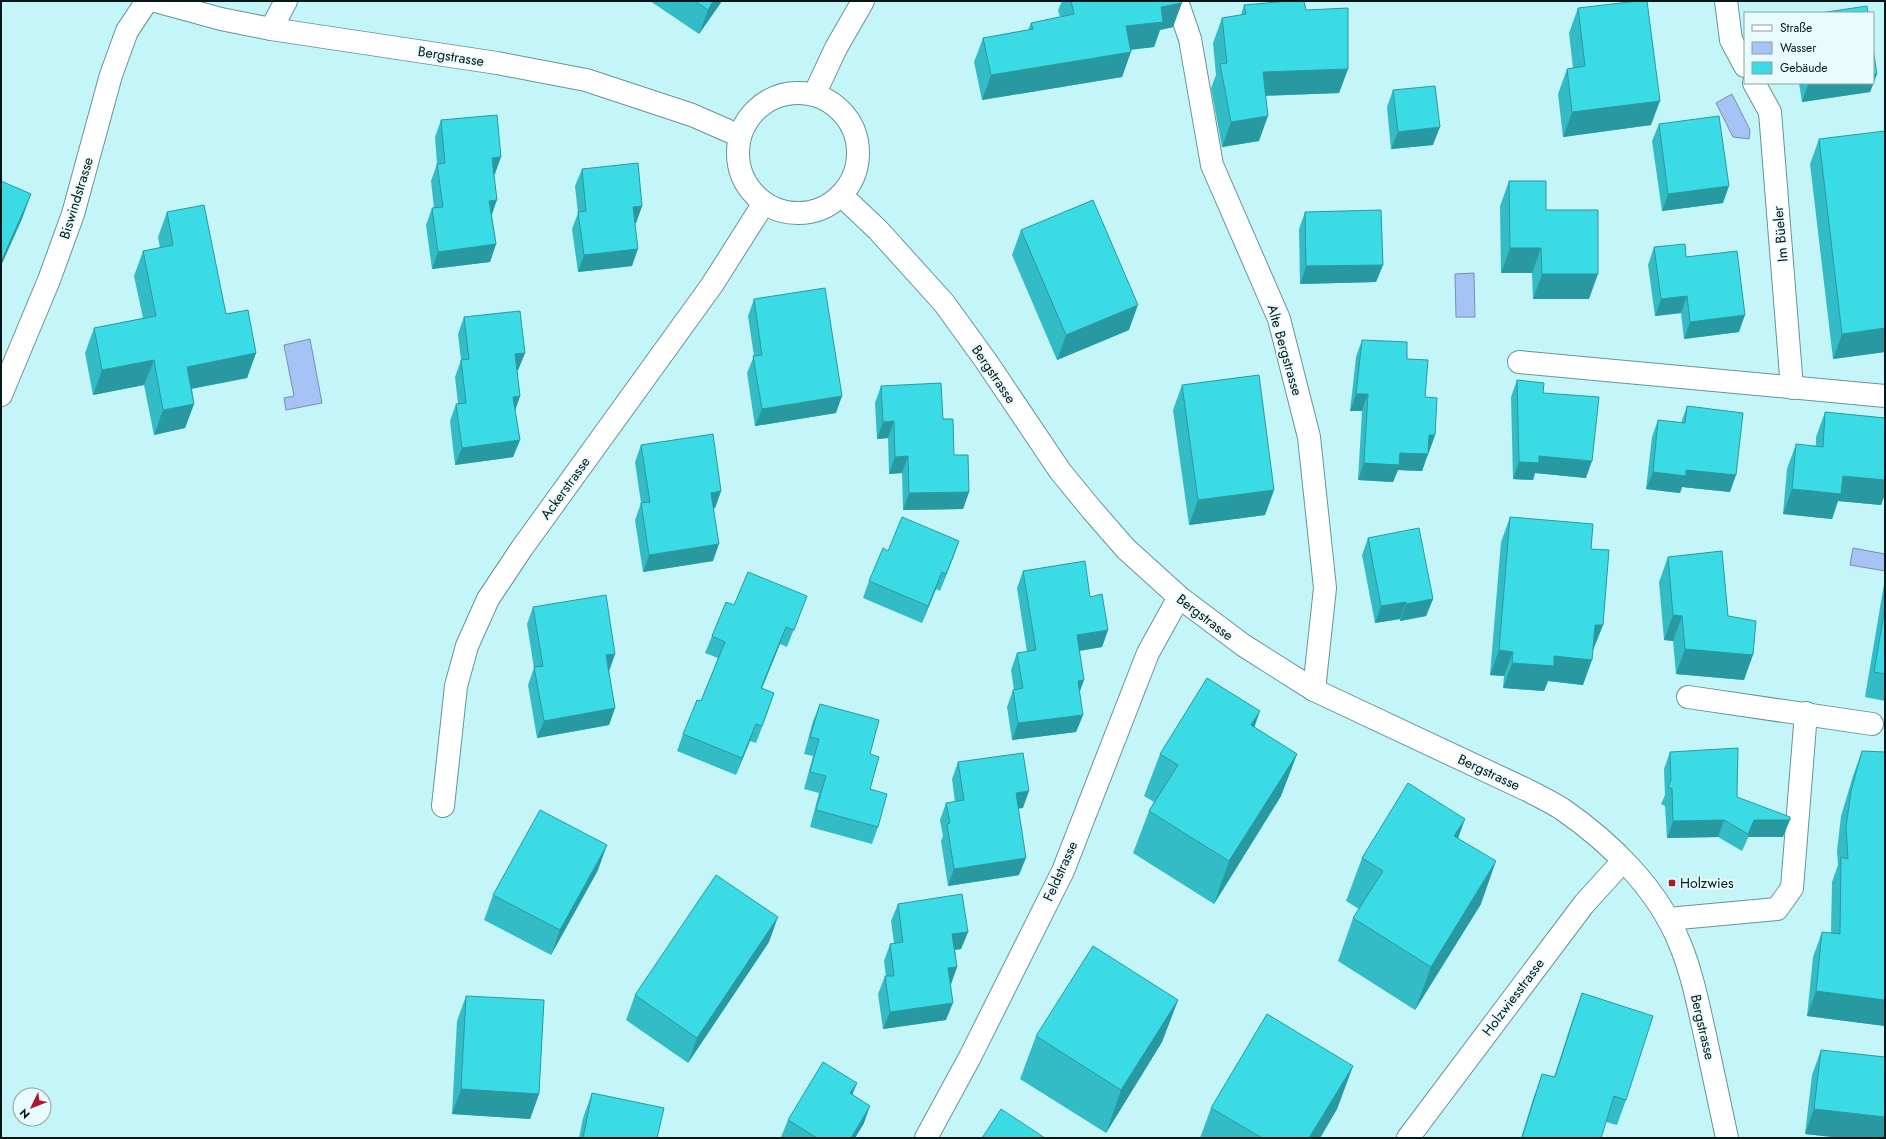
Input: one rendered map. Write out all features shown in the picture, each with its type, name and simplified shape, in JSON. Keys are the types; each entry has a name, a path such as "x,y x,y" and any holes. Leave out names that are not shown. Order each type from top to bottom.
{"street":[{"name":"Biswindstrasse","path":"1,395 49,280 74,214 113,68 127,31 147,1"},
{"name":"Bergstrasse","path":"155,1 221,19 271,29 540,70 586,80 692,115 740,136"},
{"path":"271,29 286,1"},
{"path":"814,95 836,48 863,1"},
{"name":"Alte Bergstrasse","path":"1177,1 1190,39 1212,166 1279,319 1309,438 1325,588 1314,690"},
{"path":"1726,1 1731,40 1744,64"},
{"name":"Im Büeler","path":"1755,84 1770,112 1792,388"},
{"path":"795,93 814,95 832,104 847,118 856,137 858,158 852,178 841,195 828,205 812,211 796,213 779,210 764,203 750,190 741,173 737,154 740,136 748,119 761,105 777,96 795,93"},
{"name":"Bergstrasse","path":"841,195 878,230 944,303 986,361 1060,471 1092,510 1126,549 1179,598 1243,645 1314,690 1527,790 1561,808 1595,834 1623,860 1648,891 1668,920 1680,944 1690,974 1727,1138"},
{"name":"Ackerstrasse","path":"443,806 456,686 467,646 488,599 522,548 712,285 764,203"},
{"path":"1519,362 1885,396"},
{"name":"Feldstrasse","path":"926,1138 970,1057 1063,871 1148,652 1179,598"},
{"path":"1688,697 1806,713 1872,724"},
{"path":"1668,920 1777,909 1792,888 1806,713"},
{"name":"Holzwiesstrasse","path":"1408,1138 1584,904 1623,860"}],"water":[{"path":"1732,94 1750,130 1749,139 1733,137 1716,103"},
{"path":"1474,273 1475,317 1456,317 1455,274"},
{"path":"310,339 322,403 286,410 284,398 294,396 284,345"},
{"path":"1853,548 1885,554 1885,571 1850,565"}],"building":[{"path":"695,1 713,1 708,10"},
{"path":"1071,1 1181,1 1182,3 1161,7 1163,22 1126,26 1131,52 991,75 983,38 1033,29 1031,23 1074,14"},
{"path":"1304,1 1306,10 1348,8 1348,69 1263,72 1268,116 1231,122 1220,64 1227,63 1222,18 1246,14 1244,5"},
{"path":"1647,1 1660,101 1572,112 1567,69 1585,66 1578,8"},
{"path":"1867,6 1868,12 1827,12"},
{"path":"1874,55 1877,74 1874,75"},
{"path":"1435,86 1440,127 1398,132 1393,90"},
{"path":"497,115 501,157 492,158 497,200 489,201 496,244 438,252 432,208 443,207 437,164 445,163 441,120"},
{"path":"1719,116 1729,186 1668,194 1659,124"},
{"path":"1885,131 1885,328 1842,334 1819,139"},
{"path":"638,163 642,206 633,207 638,249 584,255 578,212 586,211 582,169"},
{"path":"1,181 31,194 1,262"},
{"path":"1509,181 1546,181 1546,210 1598,210 1598,274 1542,274 1541,248 1510,248"},
{"path":"1093,200 1138,305 1066,335 1021,230"},
{"path":"204,205 226,314 248,310 256,353 187,367 194,404 163,410 154,360 102,370 94,328 156,316 143,251 173,245 167,212"},
{"path":"1381,210 1383,265 1306,266 1305,212"},
{"path":"1685,244 1686,257 1737,251 1745,315 1690,322 1687,296 1661,299 1654,247"},
{"path":"825,288 842,396 762,409 753,356 762,355 754,299"},
{"path":"520,311 525,353 515,354 520,396 513,397 520,440 462,448 456,404 466,403 461,360 469,359 464,317"},
{"path":"1362,340 1407,342 1407,359 1428,360 1425,397 1437,398 1435,435 1429,435 1428,454 1400,453 1399,465 1364,463 1368,394 1356,394"},
{"path":"1259,375 1274,490 1198,500 1182,385"},
{"path":"1517,380 1544,383 1543,393 1599,397 1592,461 1539,456 1539,463 1519,462"},
{"path":"941,383 943,419 953,419 954,455 968,455 969,492 909,493 908,456 895,457 894,421 883,422 881,386"},
{"path":"1687,406 1743,413 1736,475 1686,470 1686,476 1653,472 1658,420 1685,423"},
{"path":"1825,412 1885,418 1885,480 1843,476 1841,494 1792,489 1796,444 1823,447"},
{"path":"713,434 721,491 711,493 719,544 649,555 641,503 650,502 641,445"},
{"path":"902,517 959,541 946,574 942,572 928,606 869,581 883,548 888,551"},
{"path":"1510,517 1593,524 1591,549 1609,550 1603,625 1595,625 1592,660 1554,656 1554,666 1512,663 1513,652 1499,650"},
{"path":"1419,528 1433,599 1406,604 1406,602 1381,606 1368,538"},
{"path":"1722,551 1728,616 1756,621 1753,655 1685,649 1682,616 1673,615 1668,557"},
{"path":"1085,561 1090,597 1102,594 1108,630 1077,635 1084,680 1078,681 1083,715 1018,723 1013,690 1023,688 1017,653 1036,650 1023,571"},
{"path":"748,572 807,596 794,630 786,627 761,688 774,693 762,726 756,724 742,758 683,734 697,700 701,701 725,642 712,636 726,602 734,605"},
{"path":"606,595 615,654 606,655 615,708 544,721 534,667 543,666 533,607"},
{"path":"1885,607 1885,674 1874,672"},
{"path":"1207,678 1260,711 1251,725 1297,754 1229,861 1149,811 1178,765 1160,754"},
{"path":"820,704 879,720 870,754 879,757 870,789 887,794 878,827 816,810 826,776 810,772 819,739 810,737"},
{"path":"1738,748 1737,797 1790,817 1790,820 1754,820 1748,834 1724,820 1673,821 1672,789 1668,787 1671,780 1670,752"},
{"path":"1862,751 1885,752 1885,1000 1816,991 1822,932 1840,934 1841,857 1848,859 1846,827 1851,791"},
{"path":"1023,753 1029,791 1016,793 1026,858 954,869 947,824 950,823 946,803 964,800 958,762"},
{"path":"1408,783 1465,819 1454,836 1496,861 1431,967 1353,918 1383,871 1362,858"},
{"path":"540,810 607,845 560,930 493,895"},
{"path":"716,875 778,917 697,1038 635,995"},
{"path":"962,894 968,932 952,934 957,967 948,968 953,1003 890,1012 885,976 894,976 890,944 903,942 898,904"},
{"path":"1093,946 1178,1000 1121,1090 1036,1036"},
{"path":"1582,993 1653,1016 1626,1100 1614,1096 1601,1138 1522,1138 1542,1074 1555,1077"},
{"path":"466,996 544,1000 539,1094 461,1089"},
{"path":"1267,1014 1353,1066 1309,1138 1262,1138 1211,1108"},
{"path":"1821,1050 1885,1057 1885,1117 1814,1109"},
{"path":"823,1062 857,1083 850,1093 870,1106 851,1138 817,1138 788,1120"},
{"path":"592,1093 664,1108 657,1138 583,1138"},
{"path":"1001,1109 1045,1138 982,1138"}],"place":[{"name":"Holzwies","path":"1672,883"}]}
